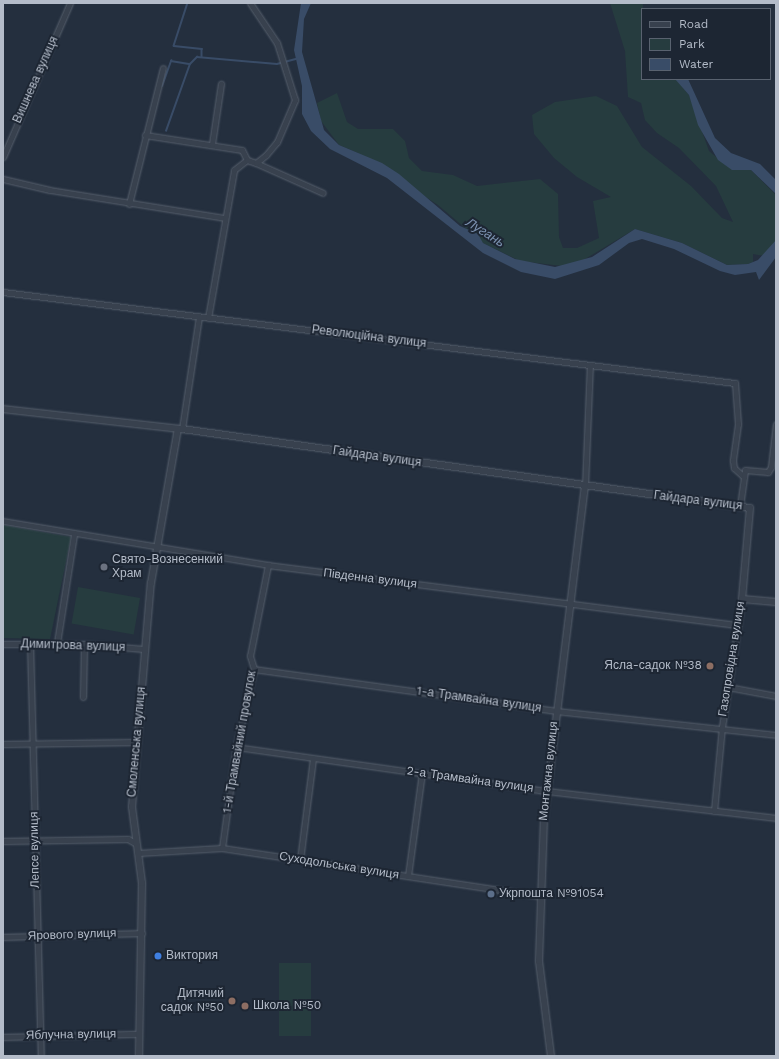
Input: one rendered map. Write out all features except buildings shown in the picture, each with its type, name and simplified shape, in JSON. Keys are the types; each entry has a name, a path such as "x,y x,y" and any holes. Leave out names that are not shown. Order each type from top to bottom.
{"street":[{"name":"Вишнева вулиця","path":"3,157 70,3"},
{"path":"250,3 277,43 295,100 277,142 256,163"},
{"path":"129,204 145,135 163,68"},
{"path":"212,144 221,84"},
{"path":"145,135 212,144 242,150 247,160 323,192"},
{"path":"208,318 234,170 247,160"},
{"path":"3,179 129,204 225,218"},
{"name":"Революційна вулиця","path":"3,292 735,383 738,424 733,461 734,468 744,477"},
{"path":"180,429 199,317"},
{"path":"585,487 590,364"},
{"name":"Гайдара вулиця","path":"3,409 180,429 585,487 750,508"},
{"path":"740,506 745,470 768,472 771,467 776,424"},
{"name":"Смоленська вулиця","path":"139,1056 142,883 131,818 144,649 157,550 180,429"},
{"name":"Монтажна вулиця","path":"551,1056 539,961 539,896 546,791 585,487"},
{"name":"Газопровідна вулиця","path":"714,811 722,727 742,599 750,508"},
{"name":"Південна вулиця","path":"3,521 157,550 738,625"},
{"path":"57,643 74,535"},
{"name":"1-й Трамвайний провулок","path":"222,848 236,747 254,669 250,656 268,565"},
{"path":"742,599 776,602"},
{"name":"Лепсе вулиця","path":"30,643 30,743 37,840 36,936 41,1056"},
{"name":"Димитрова вулиця","path":"3,644 57,643 144,649"},
{"path":"83,697 84,644"},
{"name":"1-а Трамвайна вулиця","path":"254,669 556,711 722,727 776,735"},
{"path":"728,687 776,696"},
{"path":"3,744 137,742"},
{"name":"2-а Трамвайна вулиця","path":"236,747 313,759 422,772 546,791 776,818"},
{"path":"300,860 313,759"},
{"path":"408,876 422,772"},
{"path":"3,841 128,839 135,843"},
{"name":"Суходольська вулиця","path":"138,853 222,848 539,896"},
{"name":"Ярового вулиця","path":"3,937 142,933"},
{"name":"Яблучна вулиця","path":"3,1037 139,1034"}],"green space":[{"path":"610,3 643,3 643,8 641,8 641,80 677,80 689,95 709,151 727,166 751,170 776,195 776,240 764,256 753,254 753,262 748,264 727,265 682,243 635,229 580,262 562,266 520,261 483,243 438,205 358,153 339,145 321,121 317,103 337,93 347,122 358,129 393,129 405,141 409,158 422,171 453,175 477,186 540,179 558,194 559,237 563,248 577,248 599,238 593,201 611,197 577,177 554,158 534,134 532,115 555,102 596,96 617,106 642,147 691,186 722,218 733,222 716,186 679,148 657,133 645,120 641,103 628,97 625,51"},
{"path":"3,525 71,537 50,639 3,638"},
{"path":"78,587 140,598 134,634 72,623"},
{"path":"279,963 311,963 311,1036 279,1036"}],"water":[{"path":"301,3 311,3 304,19 302,52 324,130 339,145 382,163 399,174 460,226 478,234 483,243 515,259 555,267 592,257 635,229 682,243 727,265 748,264 758,260 776,240 776,257 759,280 756,272 735,275 720,271 674,249 642,239 629,243 599,265 555,279 521,272 483,253 387,178 330,149 311,131 302,114 302,86 294,50"},
{"path":"676,80 688,80 715,138 731,153 760,164 776,180 776,194 751,170 732,170 718,160 698,125 689,95"}],"waterway":[{"path":"188,3 174,46 202,49 202,57"},
{"path":"166,131 190,64 197,57 277,64 296,59"},
{"path":"162,86 171,61 189,64"}],"place":[{"name":"Свято-Вознесенкий Храм","path":"104,567"},
{"name":"Ясла-садок №38","path":"710,666"},
{"name":"Укрпошта №91054","path":"491,894"},
{"name":"Виктория","path":"158,956"},
{"name":"Дитячий садок №50","path":"232,1001"},
{"name":"Школа №50","path":"245,1006"}],"water label":[{"name":"Лугань","path":"485,233"}]}
